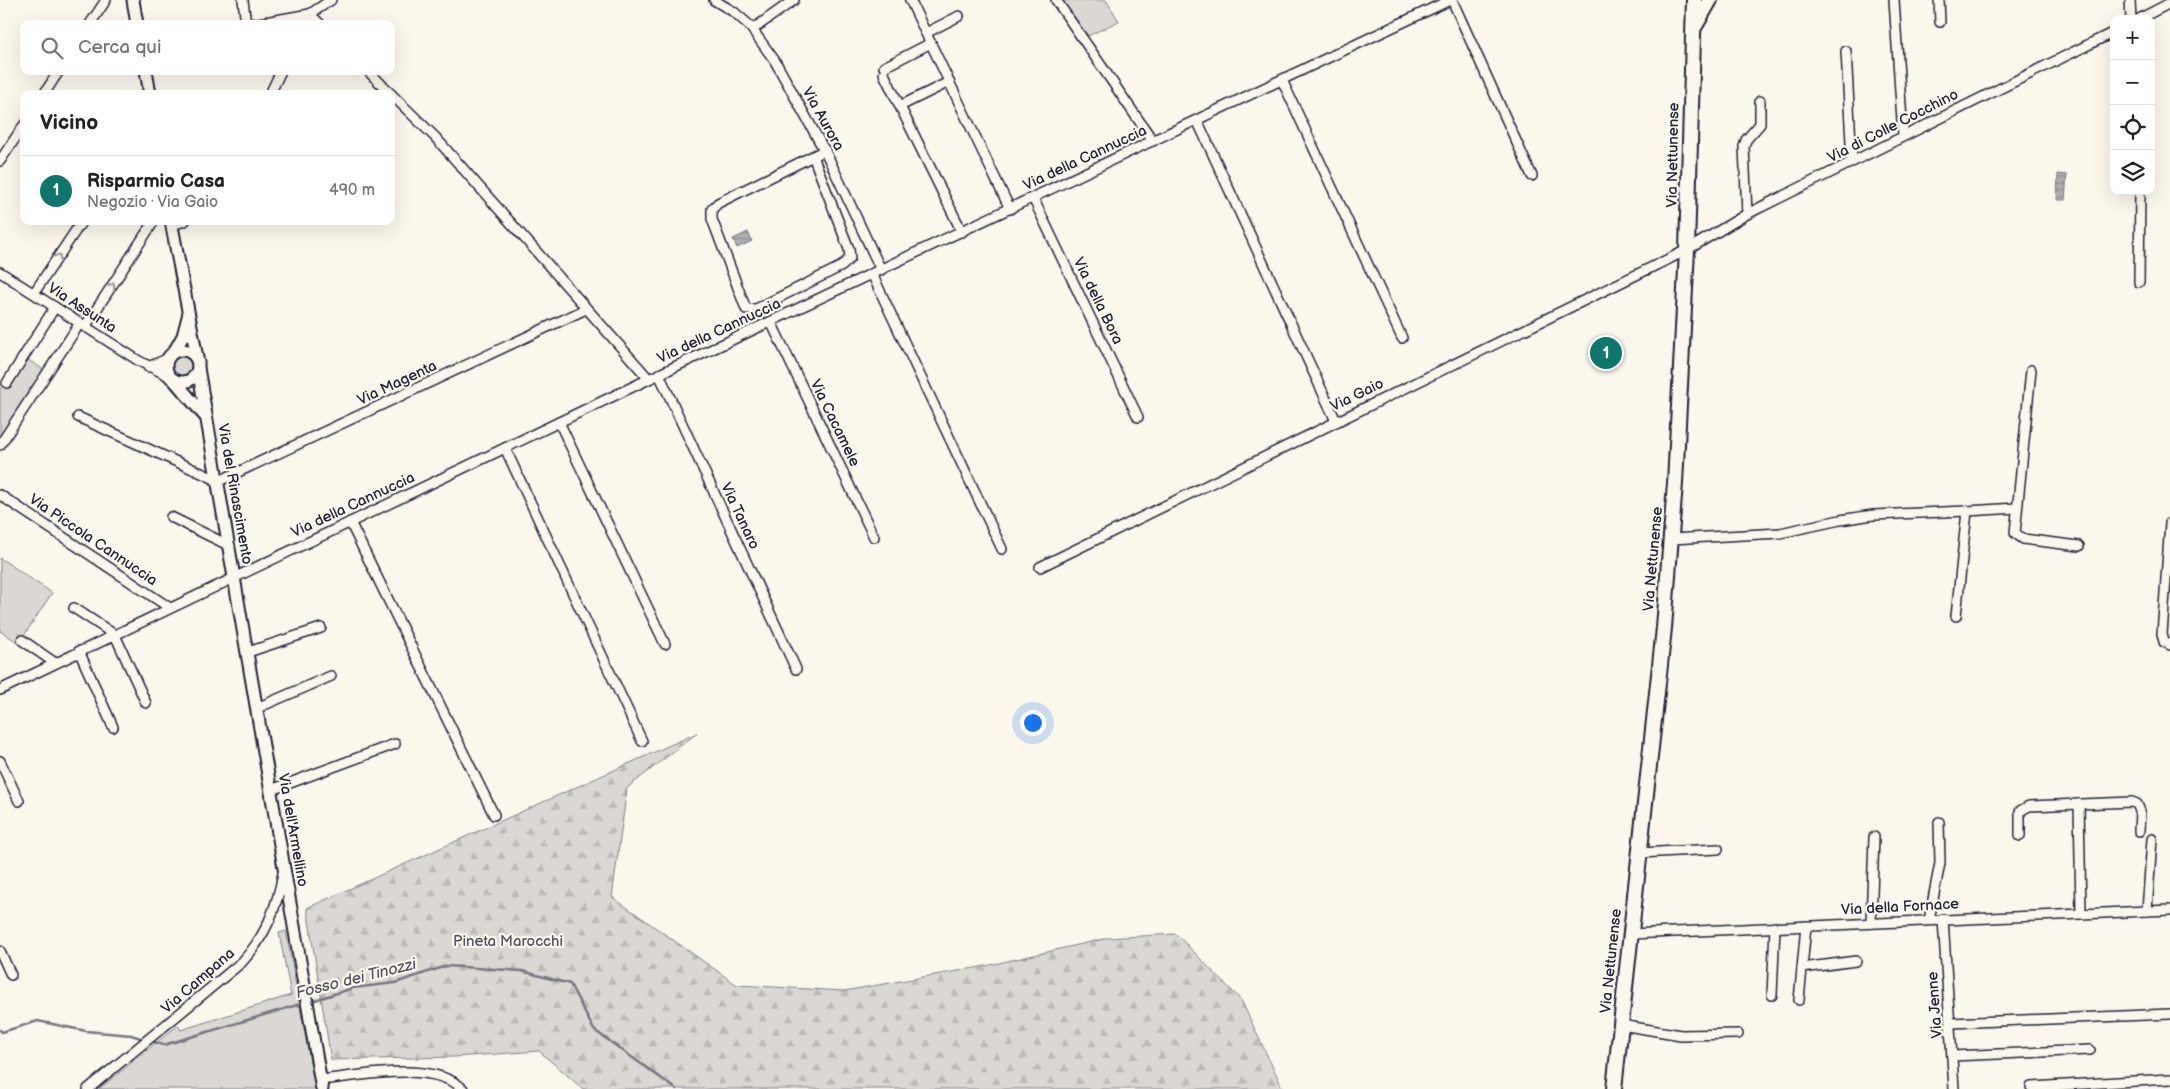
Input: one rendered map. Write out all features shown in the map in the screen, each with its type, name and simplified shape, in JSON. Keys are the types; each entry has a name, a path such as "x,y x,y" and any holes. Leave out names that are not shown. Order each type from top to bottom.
{"main road":[{"name":"Via Nettunense","path":"1614,1089 1664,628 1671,540 1687,250 1694,0"},
{"name":"Via Nettunense","path":"1694,29 1710,0"}],"street":[{"path":"93,20 106,0"},
{"path":"133,0 136,20"},
{"path":"243,0 246,20"},
{"path":"276,20 310,14 331,0"},
{"name":"Via Aurora","path":"714,0 738,14 753,29 775,61 824,150 881,270"},
{"path":"753,29 794,0"},
{"path":"910,0 1010,209"},
{"path":"1056,0 1154,141"},
{"path":"1451,0 1532,176"},
{"name":"Via della Cannuccia","path":"0,690 659,374 1282,80 1432,4 1451,0"},
{"path":"1894,0 1902,136"},
{"path":"1939,0 1940,22"},
{"path":"2130,0 2131,15"},
{"path":"2148,15 2170,3"},
{"path":"307,20 310,14"},
{"path":"310,14 316,20"},
{"path":"926,33 959,16"},
{"name":"Via di Colle Cocchino","path":"1687,250 1747,214 2110,34"},
{"path":"931,43 884,71 962,232"},
{"path":"1846,51 1852,161"},
{"path":"47,90 56,75"},
{"path":"147,75 149,90"},
{"path":"272,90 279,75"},
{"path":"372,75 387,90"},
{"path":"1282,80 1402,338"},
{"path":"900,106 950,82"},
{"path":"395,98 435,137 649,379"},
{"path":"1747,214 1744,147 1746,140 1760,124 1760,101"},
{"path":"1197,120 1336,421"},
{"path":"0,161 20,131"},
{"path":"813,156 849,248 850,258 842,266 756,309 749,310 743,306 712,219 712,209 718,202 824,150"},
{"path":"2139,282 2140,195"},
{"name":"Via della Bora","path":"1033,198 1138,417"},
{"path":"34,293 79,225"},
{"path":"0,445 151,225"},
{"name":"Via del Rinascimento","path":"172,225 235,576"},
{"name":"Via Gaio","path":"1040,567 1687,250"},
{"name":"Via Assunta","path":"0,272 148,367 171,378"},
{"path":"872,274 1002,549"},
{"path":"7,382 55,307"},
{"name":"Via Magenta","path":"219,481 586,309"},
{"name":"Via del Rinascimento","path":"170,356 184,332 189,312"},
{"name":"Via Cacamele","path":"771,322 874,537"},
{"path":"148,367 170,356 188,352 195,357 198,366 195,376 181,382 171,378 166,366 170,356"},
{"path":"2031,370 2015,531 2019,538 2079,546"},
{"name":"Via Tanaro","path":"659,374 796,669"},
{"name":"Via del Rinascimento","path":"171,378 205,416"},
{"path":"78,416 219,481"},
{"path":"559,422 665,644"},
{"path":"505,448 642,741"},
{"name":"Via Piccola Cannuccia","path":"0,494 170,608"},
{"path":"1671,540 1776,533 1868,516 2017,508"},
{"path":"1956,616 1967,511"},
{"path":"172,517 230,546"},
{"path":"350,522 494,815"},
{"path":"2170,523 2162,634 2164,642 2170,645"},
{"name":"Via dell'Armellino","path":"235,576 321,1084"},
{"path":"74,608 115,635 146,702"},
{"path":"248,652 321,628"},
{"path":"22,640 55,663"},
{"path":"79,652 112,727"},
{"path":"257,708 331,676"},
{"path":"271,790 395,744"},
{"path":"0,762 19,801"},
{"path":"2020,836 2020,814 2024,807 2079,804 2135,803 2140,809 2139,831"},
{"path":"2079,804 2081,914"},
{"path":"1928,920 1940,863 1939,822"},
{"path":"1871,923 1874,837"},
{"path":"2147,911 2152,839"},
{"path":"1639,853 1718,849"},
{"name":"Via Campana","path":"88,1089 228,976 249,954 273,914 284,865"},
{"name":"Via della Fornace","path":"1630,934 2170,910"},
{"name":"Via Jenne","path":"1943,919 1954,1089"},
{"path":"1799,1000 1806,926"},
{"path":"1772,995 1775,927"},
{"path":"0,951 11,975"},
{"path":"1802,968 1856,961"},
{"path":"1951,1023 2170,1014"},
{"path":"1621,1025 1681,1035 1738,1034"},
{"path":"1952,1056 2090,1050"},
{"path":"321,1084 422,1072 444,1076 463,1089"},
{"path":"2031,1087 2170,1079"}],"green space":[{"path":"1062,0 1106,0 1119,21 1088,36"},
{"path":"22,356 44,370 0,439 0,389"},
{"path":"182,357 189,360 192,367 189,374 182,377 175,374 172,367 175,360"},
{"path":"0,558 52,593 19,643 0,631"},
{"name":"Pineta Marocchi","path":"697,733 627,788 612,897 737,985 844,991 986,966 1108,938 1176,934 1241,1000 1283,1089 583,1089 539,1051 454,1057 331,1060 307,908"},
{"path":"286,931 315,1089 99,1089 178,1025 181,1030 291,995 279,933"}],"shaded area":[{"path":"2058,174 2067,175 2065,200 2057,200"},
{"path":"748,232 752,241 737,248 733,239"}],"waterway":[{"name":"Fosso dei Tinozzi","path":"309,1002 353,988 395,983 446,966 522,971 570,984 594,1030 676,1089"},
{"name":"Fosso dei Tinozzi","path":"151,1041 164,1045 304,1003"},
{"name":"Fosso dei Tinozzi","path":"0,1030 2,1032 38,1021 86,1031 131,1035 144,1039"}],"place":[{"name":"Risparmio Casa","path":"1606,353"}]}
